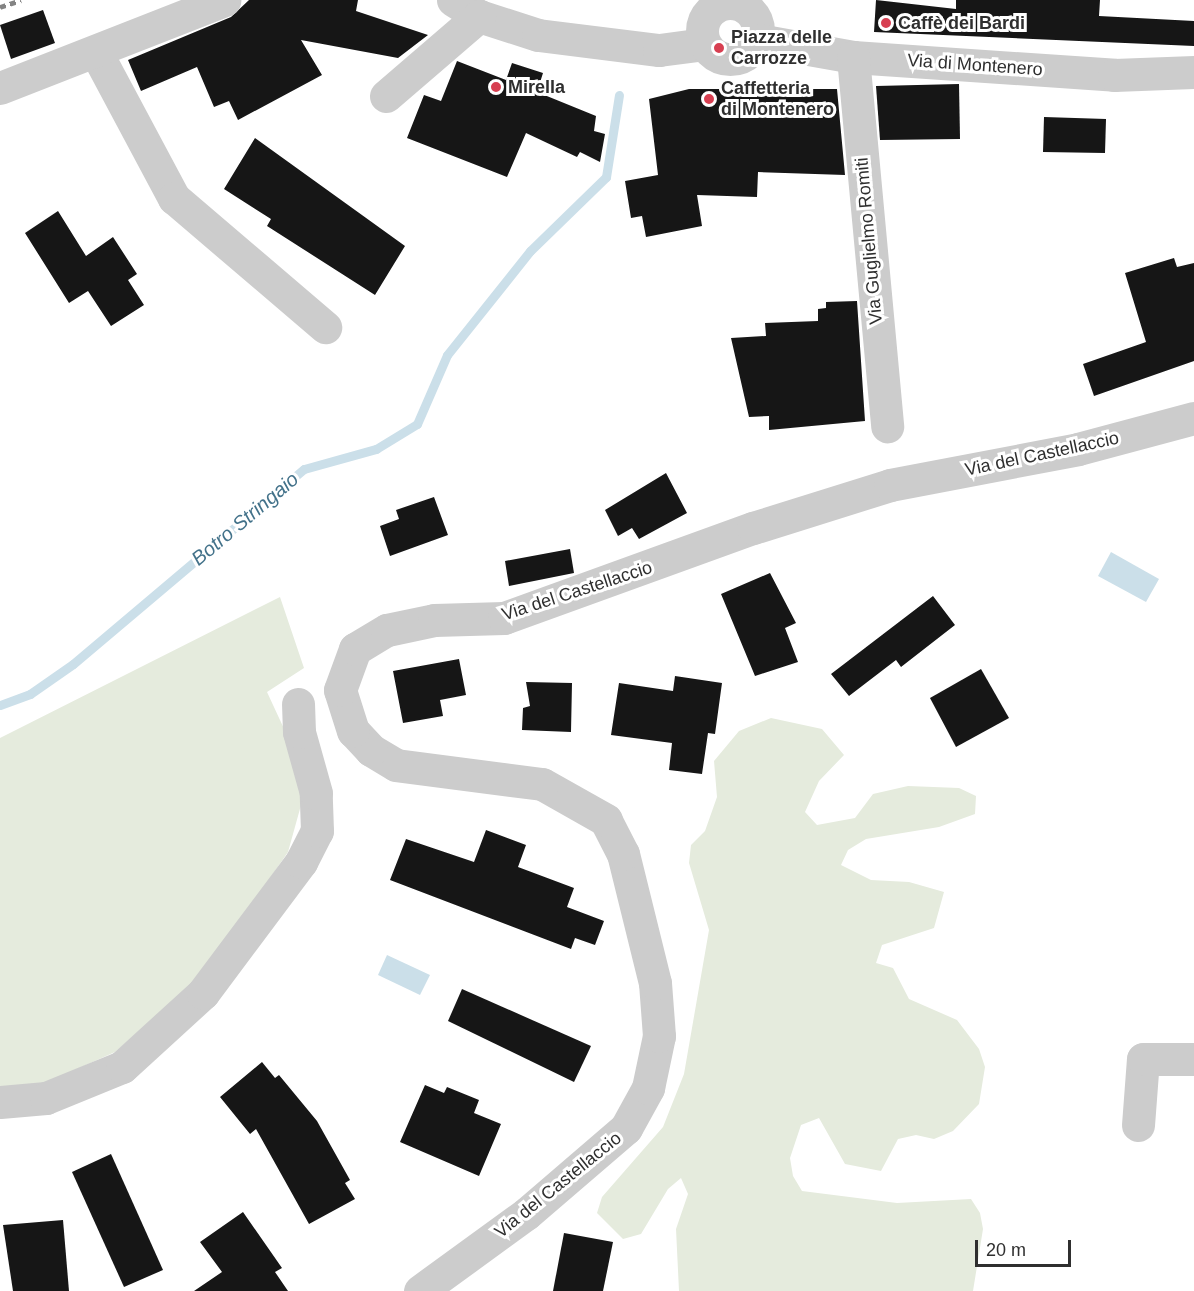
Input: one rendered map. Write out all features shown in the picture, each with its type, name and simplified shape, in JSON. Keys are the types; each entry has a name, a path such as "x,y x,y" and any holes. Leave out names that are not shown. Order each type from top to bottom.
{"street":[{"path":"0,88 224,0"},
{"path":"736,1 755,16 758,40 748,54 732,60 715,56 704,44 701,28 707,13 720,4 736,1"},
{"path":"386,96 466,8 538,35 658,50 704,44"},
{"name":"Via di Montenero","path":"758,40 853,57 1114,75 1194,72"},
{"path":"96,52 174,198 325,327"},
{"name":"Via Guglielmo Romiti","path":"853,57 887,426"},
{"name":"Via del Castellaccio","path":"420,1291 526,1214 626,1128 648,1088 659,1036 655,983 626,865 606,820 542,784 396,765 371,750 353,731 340,690 355,649 387,630 434,621 504,618 753,528 890,485 1078,448 1194,418"},
{"path":"0,1102 46,1098 122,1067 203,993 301,862 317,831 316,792 299,732 289,707 340,690"},
{"path":"1138,1125 1143,1059 1194,1059"}],"shaded area":[{"path":"280,597 304,668 267,692 286,733 303,798 288,852 203,975 115,1052 41,1085 0,1089 0,738"},
{"path":"771,718 822,729 844,755 819,781 805,812 817,825 855,818 873,794 908,786 959,788 976,796 975,814 939,827 866,839 848,850 841,865 871,880 909,882 944,892 934,928 882,945 876,963 893,968 909,999 957,1020 979,1049 985,1067 979,1104 953,1131 934,1139 916,1135 898,1139 881,1171 845,1164 819,1118 801,1125 790,1158 793,1176 802,1191 897,1203 971,1199 980,1213 983,1229 973,1291 679,1291 676,1229 688,1194 681,1178 668,1189 641,1234 623,1239 597,1213 602,1197 663,1127 684,1074 709,930 689,863 691,845 705,831 717,797 714,761 739,731"}],"water":[{"path":"1111,552 1159,579 1146,602 1098,576"},
{"path":"387,955 430,975 420,995 378,975"}],"building":[{"path":"249,0 358,0 356,11 428,35 398,58 301,40 322,75 238,120 229,101 214,107 197,67 141,91 128,60 231,17"},
{"path":"876,0 956,9 956,0 1100,0 1099,16 1194,21 1194,46 874,32"},
{"path":"43,10 55,43 11,59 0,25"},
{"path":"457,61 506,80 512,63 543,73 537,92 596,116 594,131 605,134 600,162 580,152 577,157 526,133 507,177 407,138 424,95 441,101"},
{"path":"959,84 960,139 880,140 876,86"},
{"path":"689,89 837,89 845,175 758,172 757,197 697,195 702,226 646,237 642,216 631,218 625,181 658,175 649,99"},
{"path":"1044,117 1106,119 1105,153 1043,152"},
{"path":"255,138 405,246 375,295 267,226 271,219 224,189"},
{"path":"58,211 86,256 113,237 137,274 128,280 144,305 111,326 88,291 69,303 25,233"},
{"path":"1174,258 1177,267 1194,263 1194,361 1094,396 1083,364 1146,342 1125,273"},
{"path":"857,301 865,421 769,430 769,416 749,417 731,338 766,336 765,323 818,321 818,309 826,308 826,302"},
{"path":"666,473 687,513 639,539 632,528 618,536 605,510"},
{"path":"434,497 448,535 390,556 380,526 399,519 396,510"},
{"path":"570,549 574,573 509,586 505,561"},
{"path":"770,573 796,623 785,628 798,662 755,676 721,594"},
{"path":"933,596 955,625 901,667 896,660 849,696 831,674"},
{"path":"459,659 466,695 440,700 443,716 403,723 393,671"},
{"path":"981,669 1009,718 956,747 930,698"},
{"path":"675,676 722,683 715,734 708,733 702,774 669,770 672,743 611,735 619,683 673,691"},
{"path":"526,682 572,683 571,732 522,730 523,708 530,706"},
{"path":"486,830 526,845 518,867 574,888 567,907 604,921 595,945 575,938 571,949 390,880 406,839 474,862"},
{"path":"462,989 591,1046 574,1082 448,1021"},
{"path":"262,1062 275,1078 279,1075 317,1121 350,1180 345,1183 355,1199 309,1224 256,1129 250,1134 220,1097"},
{"path":"425,1085 444,1093 447,1087 479,1100 474,1113 501,1124 479,1176 400,1142"},
{"path":"111,1154 163,1270 124,1287 72,1172"},
{"path":"243,1212 282,1268 275,1272 288,1291 194,1291 222,1272 200,1242"},
{"path":"63,1220 69,1291 13,1291 3,1225"},
{"path":"564,1233 613,1242 603,1291 553,1291"}],"waterway":[{"name":"Botro Stringaio","path":"0,705 30,694 73,664 304,469 376,449 417,424 447,355 530,251 606,177 619,95"}],"railway":[{"path":"0,7 21,0"}],"place":[{"name":"Caffè dei Bardi","path":"886,23"},
{"name":"Piazza delle Carrozze","path":"719,48"},
{"name":"Mirella","path":"496,87"},
{"name":"Caffetteria di Montenero","path":"709,99"}]}
